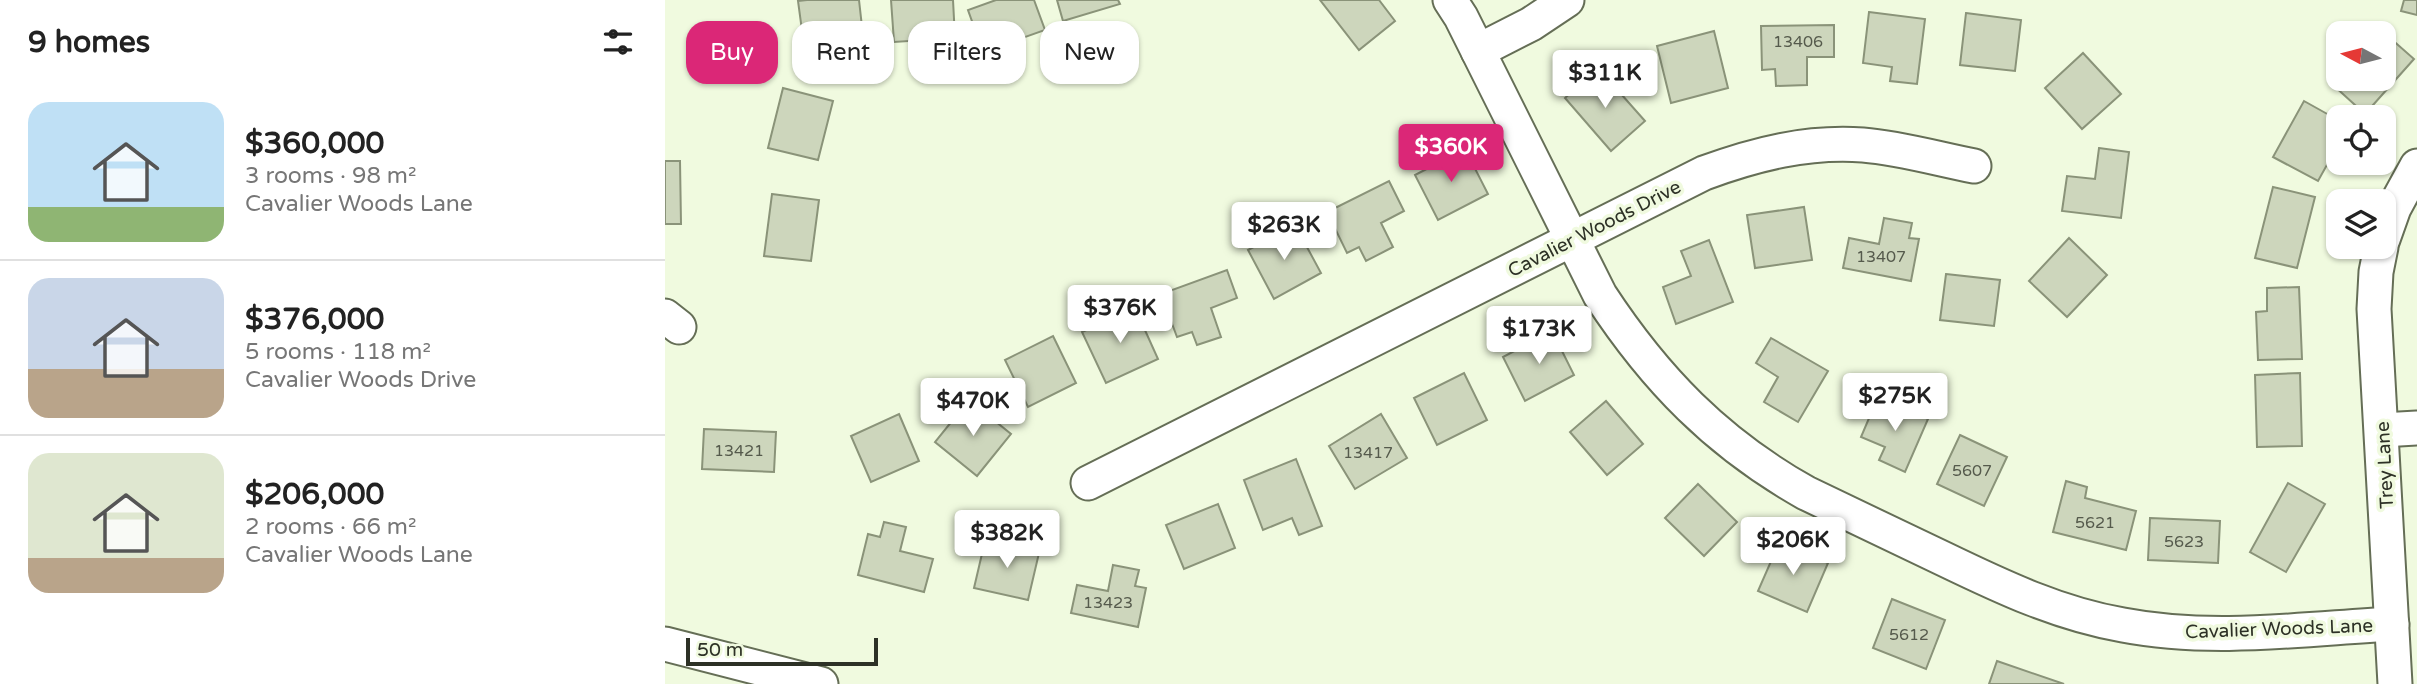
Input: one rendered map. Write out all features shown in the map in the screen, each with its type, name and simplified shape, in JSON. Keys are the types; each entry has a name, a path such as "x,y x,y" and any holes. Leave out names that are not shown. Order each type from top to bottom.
{"street":[{"name":"Cavalier Woods Lane","path":"1450,0 1599,295 1626,335 1688,406 1735,448 1777,477 2023,597 2070,613 2172,632 2217,633 2392,624"},
{"path":"1478,51 1531,24 1567,0"},
{"name":"Cavalier Woods Drive","path":"1088,483 1704,173 1738,160 1777,150 1818,145 1862,145 1974,166"},
{"path":"2396,204 2417,166"},
{"name":"Trey Lane","path":"2379,259 2374,309 2395,684"},
{"path":"2382,430 2417,428"},
{"path":"665,644 821,684"}],"building":[{"path":"859,0 861,21 801,21 798,1"},
{"path":"891,0 953,0 954,21 908,21 908,41 894,42"},
{"path":"996,0 1034,0 1042,21 1040,32 1026,37 1026,21 972,21 968,10"},
{"path":"1057,0 1118,0 1120,4 1063,21"},
{"path":"1320,0 1379,0 1395,21 1359,50"},
{"path":"2404,0 2417,0 2417,15 2401,11"},
{"path":"1869,12 1925,19 1917,84 1890,81 1892,67 1863,63"},
{"path":"1966,13 2021,20 2015,71 1960,65"},
{"path":"1834,25 1834,57 1807,57 1807,85 1776,86 1775,69 1762,70 1761,26"},
{"path":"1714,31 1728,88 1671,103 1657,46"},
{"path":"2396,43 2414,59 2396,79"},
{"path":"2083,53 2121,94 2082,129 2045,88"},
{"path":"1598,68 1645,121 1611,151 1565,98"},
{"path":"783,88 833,101 818,160 768,148"},
{"path":"2340,91 2385,91 2373,105 2355,105"},
{"path":"2304,101 2326,113 2326,167 2318,181 2273,157"},
{"path":"2099,148 2129,152 2121,218 2062,211 2067,176 2095,179"},
{"path":"1465,149 1488,194 1438,220 1415,175"},
{"path":"665,161 680,161 681,224 665,224"},
{"path":"1389,181 1404,211 1381,223 1393,247 1366,261 1359,247 1347,253 1327,212"},
{"path":"2273,187 2315,197 2297,268 2255,258"},
{"path":"772,194 819,200 811,261 764,256"},
{"path":"1804,207 1812,260 1755,268 1747,215"},
{"path":"1884,218 1912,223 1909,238 1919,239 1911,281 1843,268 1849,238 1879,244"},
{"path":"1295,225 1321,273 1274,299 1248,250"},
{"path":"2069,238 2107,275 2067,317 2029,281"},
{"path":"1709,240 1733,302 1676,324 1663,287 1691,276 1681,251"},
{"path":"1227,270 1237,298 1211,308 1221,337 1197,345 1192,332 1177,337 1161,294"},
{"path":"1946,274 2000,280 1994,326 1940,320"},
{"path":"2299,287 2302,359 2258,360 2256,312 2267,311 2267,288"},
{"path":"1135,308 1158,359 1106,383 1082,332"},
{"path":"1552,331 1574,375 1525,401 1503,357"},
{"path":"1053,336 1076,383 1028,407 1005,360"},
{"path":"1771,338 1828,371 1798,422 1764,402 1778,377 1756,363"},
{"path":"1464,373 1487,420 1437,445 1414,398"},
{"path":"2300,373 2302,446 2257,447 2255,375"},
{"path":"1878,397 1928,419 1905,472 1879,460 1885,447 1861,437"},
{"path":"969,400 1011,434 977,476 935,442"},
{"path":"1606,401 1643,444 1607,475 1570,432"},
{"path":"899,414 919,461 871,482 851,436"},
{"path":"1381,414 1407,458 1355,489 1329,446"},
{"path":"704,429 776,432 774,472 702,469"},
{"path":"1960,435 2007,457 1984,506 1937,484"},
{"path":"1296,459 1322,526 1299,535 1292,518 1263,530 1244,480"},
{"path":"2066,481 2087,487 2085,498 2136,511 2126,550 2053,532"},
{"path":"2288,483 2325,504 2286,572 2250,552"},
{"path":"1698,484 1737,522 1704,556 1665,518"},
{"path":"1218,504 1235,548 1184,569 1166,525"},
{"path":"2150,518 2220,521 2218,563 2148,560"},
{"path":"884,522 906,527 900,551 933,559 924,592 858,575 868,534 880,537"},
{"path":"985,541 1039,553 1028,600 974,588"},
{"path":"1779,543 1828,563 1807,612 1758,591"},
{"path":"1113,565 1139,570 1135,586 1146,588 1138,627 1071,613 1077,585 1108,591"},
{"path":"1892,599 1945,620 1926,669 1873,648"},
{"path":"1997,661 2064,684 1989,684"}]}
